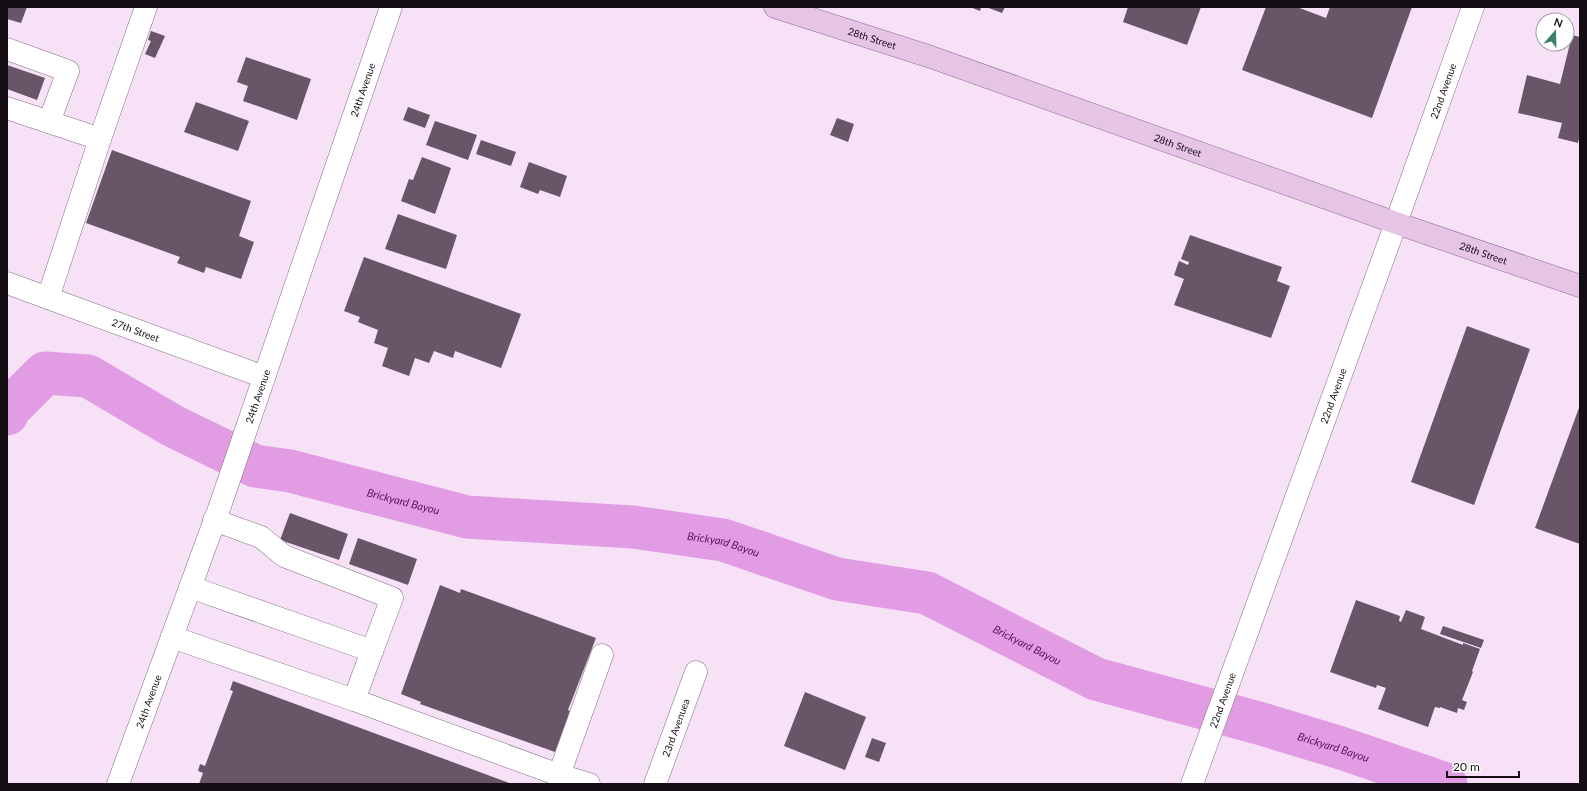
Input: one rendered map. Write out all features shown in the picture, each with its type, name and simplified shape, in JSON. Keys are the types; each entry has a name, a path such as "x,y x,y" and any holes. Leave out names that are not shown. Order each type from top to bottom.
{"main road":[{"name":"28th Street","path":"775,7 939,60 1396,223 1580,286"}],"street":[{"path":"48,298 100,139 146,7"},
{"name":"24th Avenue","path":"118,784 217,513 391,7"},
{"name":"22nd Avenue","path":"1196,774 1473,7"},
{"path":"7,49 68,71 45,121"},
{"path":"7,95 34,105 45,121"},
{"path":"7,108 100,139"},
{"name":"27th Street","path":"7,283 264,377"},
{"path":"217,513 261,537 284,556 392,598 354,700"},
{"path":"190,587 372,651"},
{"path":"172,637 354,700 559,776 589,784"},
{"path":"559,776 602,655"},
{"name":"23rd Avenuea","path":"655,784 696,672"}],"building":[{"path":"7,7 27,7 21,23 7,19"},
{"path":"970,7 981,7 980,11"},
{"path":"986,7 1005,7 1002,13"},
{"path":"1128,7 1201,7 1187,45 1123,22"},
{"path":"1266,7 1297,7 1326,18 1330,7 1412,7 1372,118 1242,70"},
{"path":"151,31 165,36 155,58 145,54 151,41 148,40"},
{"path":"1575,36 1580,37 1580,134 1578,143 1558,138 1562,123 1518,113 1527,75 1560,84 1568,52 1575,52"},
{"path":"246,57 311,79 297,120 243,101 248,86 237,82"},
{"path":"7,65 45,78 37,100 7,89"},
{"path":"196,102 249,121 238,151 184,132"},
{"path":"408,107 430,115 425,128 403,120"},
{"path":"837,118 854,124 848,142 830,135"},
{"path":"435,121 477,135 468,160 426,145"},
{"path":"481,140 516,152 511,166 476,154"},
{"path":"112,150 251,201 239,236 254,242 241,279 206,267 204,273 177,263 180,257 86,223"},
{"path":"422,157 451,168 435,214 401,201 409,179 413,180"},
{"path":"529,162 567,176 560,197 540,190 538,194 520,187"},
{"path":"398,214 457,235 446,269 385,249"},
{"path":"1190,235 1282,267 1277,281 1290,286 1271,338 1174,305 1184,279 1174,275 1179,261 1188,265 1189,262 1181,259"},
{"path":"364,257 521,314 501,368 455,351 453,358 434,351 429,363 415,358 409,376 382,366 388,348 374,343 378,330 358,322 360,317 344,311"},
{"path":"1467,326 1530,349 1474,505 1411,482"},
{"path":"1580,405 1580,544 1535,528"},
{"path":"290,513 348,534 339,560 280,540"},
{"path":"358,538 417,559 408,585 349,564"},
{"path":"440,585 460,593 461,589 596,638 568,710 570,711 555,752 420,704 421,702 401,694"},
{"path":"1356,600 1400,616 1399,621 1401,622 1406,610 1425,617 1421,629 1463,645 1463,643 1480,649 1462,700 1467,702 1464,710 1458,708 1457,713 1440,707 1435,707 1428,727 1378,709 1386,688 1377,685 1376,688 1330,672"},
{"path":"1443,626 1484,640 1481,648 1440,634"},
{"path":"233,681 512,784 199,784 203,773 198,771 200,764 205,766 233,691 230,690"},
{"path":"805,692 866,717 845,770 784,746"},
{"path":"872,738 886,743 879,762 865,757"}],"waterway":[{"name":"Brickyard Bayou","path":"7,414 9,409 45,373 88,376 173,426 255,466 290,471 467,517 633,527 723,540 837,579 927,593 1096,679 1262,724 1341,748 1446,784"}]}
